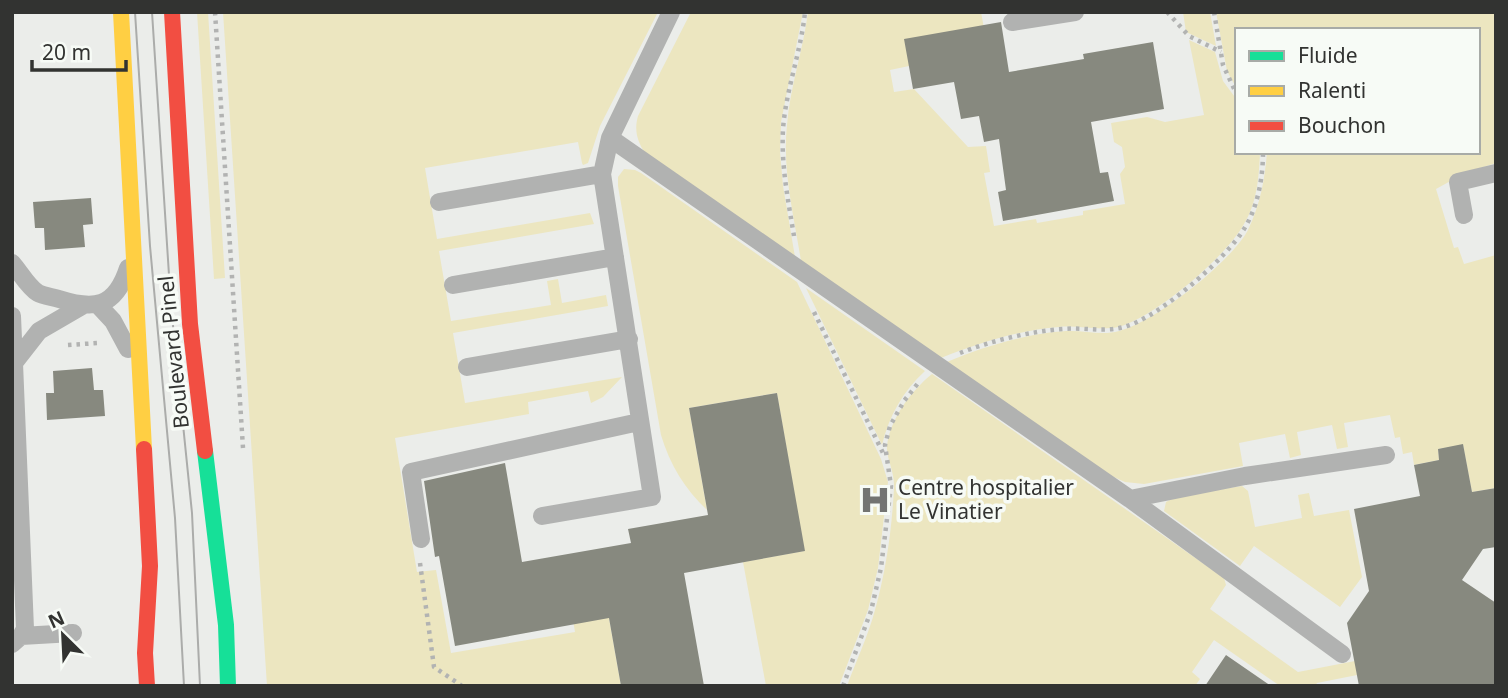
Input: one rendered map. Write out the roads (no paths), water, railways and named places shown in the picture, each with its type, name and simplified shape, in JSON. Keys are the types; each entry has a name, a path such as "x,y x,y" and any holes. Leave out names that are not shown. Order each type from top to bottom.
{"main road":[{"name":"Boulevard Pinel","path":"121,12 150,566 145,653 147,686"},
{"name":"Boulevard Pinel","path":"172,12 190,324 226,625 228,686"}],"lane":[{"path":"542,516 652,497 602,174 610,138 671,12"},
{"path":"1012,22 1074,12"},
{"path":"610,138 1130,499 1342,654"},
{"path":"1464,215 1458,182 1496,173"},
{"path":"439,202 602,174"},
{"path":"13,363 39,331 112,295 124,279 134,249"},
{"path":"453,285 615,257"},
{"path":"12,263 37,292 90,306 121,333 142,386"},
{"path":"12,316 25,606 25,629 17,640"},
{"path":"467,367 629,339"},
{"path":"421,539 411,472 639,422"},
{"path":"1130,499 1245,476 1386,455"},
{"path":"17,640 73,634"}],"tram line":[{"path":"135,12 150,246 175,518 184,686"},
{"path":"152,12 171,306 192,513 200,686"}],"place":[{"name":"Centre hospitalier Le Vinatier","path":"875,500"}]}
